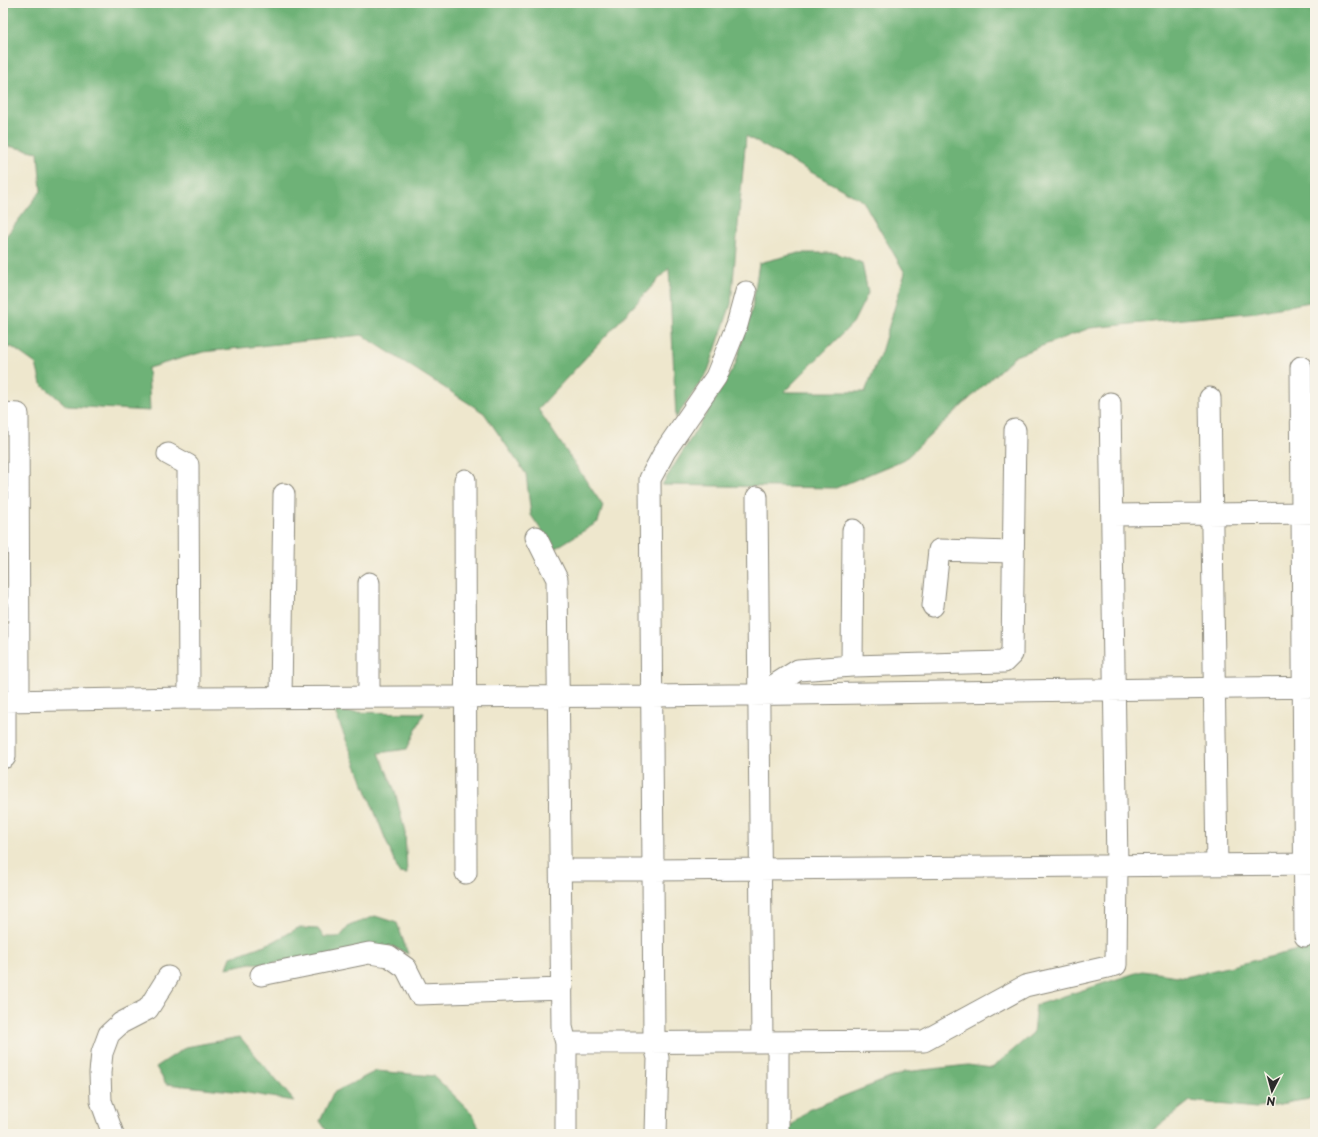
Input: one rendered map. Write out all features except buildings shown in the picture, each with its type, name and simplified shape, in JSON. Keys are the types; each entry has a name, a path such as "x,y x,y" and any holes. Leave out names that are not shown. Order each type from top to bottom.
{"street":[{"path":"656,1134 658,1058 654,1043 650,479 665,451 716,377 737,325 746,292"},
{"path":"1301,367 1308,513 1310,864 1305,936"},
{"path":"1210,398 1217,865"},
{"path":"566,1043 924,1041 1025,986 1116,965 1117,866 1110,403"},
{"path":"3,413 18,414 9,701 5,757"},
{"path":"759,695 798,670 852,666 1004,662 1012,654 1015,430"},
{"path":"168,454 188,465 188,698"},
{"path":"465,480 466,873"},
{"path":"281,697 284,494"},
{"path":"758,497 760,869 770,1042 778,1130"},
{"path":"1112,515 1308,513"},
{"path":"852,666 853,530"},
{"path":"536,537 558,579 562,1026 566,1043 566,1134"},
{"path":"933,606 939,550 1014,552"},
{"path":"369,583 369,697"},
{"path":"9,701 281,697 759,695 1309,688"},
{"path":"561,870 1310,864"},
{"path":"261,975 369,953 388,956 406,968 419,994 562,989"},
{"path":"113,1134 101,1101 100,1073 102,1053 109,1034 121,1023 148,1009 168,977"}],"green space":[{"path":"3,3 1315,3 1315,301 1257,312 1090,328 1015,356 905,459 836,488 662,485 735,365 752,309 759,263 799,253 836,253 862,263 868,293 853,323 784,392 865,392 881,352 905,273 863,201 746,136 731,304 708,371 676,418 669,268 538,409 603,506 598,522 554,549 531,515 526,474 484,413 362,335 203,352 148,368 150,411 67,406 41,384 36,364 12,347 3,348 3,240 41,191 38,152 3,145"},
{"path":"335,712 424,713 407,749 379,753 395,791 405,832 407,874 399,873"},
{"path":"375,916 397,923 408,954 391,946 266,964 251,963 227,968 231,957 273,942 298,928 318,929 324,937 340,937 349,926"},
{"path":"1315,946 1315,1098 1256,1108 1190,1101 1148,1134 782,1134 808,1110 905,1072 968,1065 992,1068 1033,1033 1036,1005 1142,971 1185,977"},
{"path":"240,1037 294,1101 242,1092 166,1084 156,1067 186,1047"},
{"path":"376,1071 434,1076 472,1113 482,1134 329,1134 320,1121 333,1093"}]}
